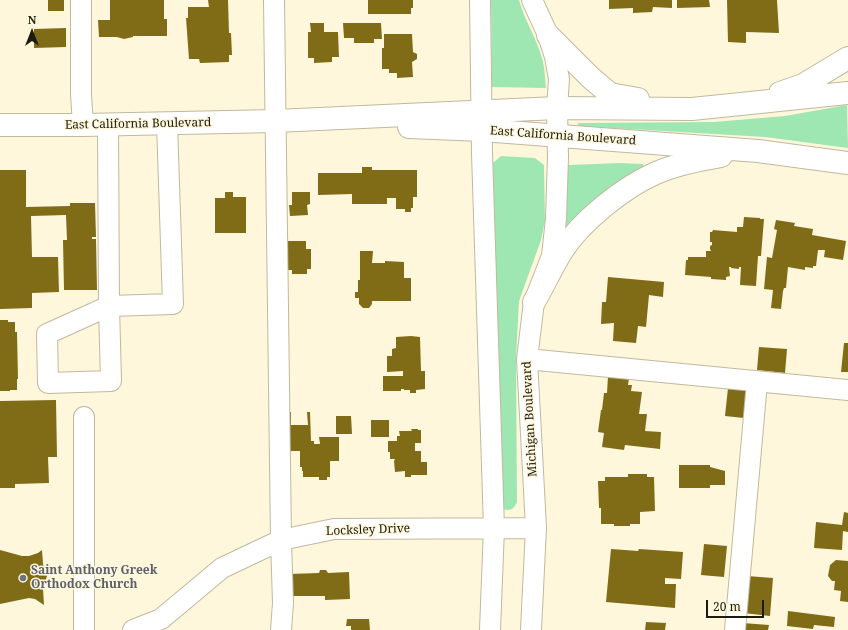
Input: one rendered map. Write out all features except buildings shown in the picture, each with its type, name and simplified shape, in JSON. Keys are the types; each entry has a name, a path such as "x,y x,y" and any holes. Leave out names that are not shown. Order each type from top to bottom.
{"main road":[{"path":"548,35 591,78 610,94 692,109 758,102 803,84 848,58"},
{"name":"East California Boulevard","path":"0,125 83,125 276,121 482,121 557,108 692,109 848,93"},
{"name":"East California Boulevard","path":"482,121 558,136 758,151 848,163"},
{"path":"534,302 563,250 588,220 617,196 656,173 694,160 758,151 826,163 848,173"}],"street":[{"path":"81,0 81,94 83,125"},
{"path":"274,0 283,603 281,630"},
{"path":"480,0 482,121 494,528 490,630"},
{"name":"Michigan Boulevard","path":"531,630 536,528 527,359 534,302 552,256 556,218 558,136 557,108 559,79 555,57 548,35 532,0"},
{"path":"108,124 109,306 111,381 48,383 47,334 109,306 173,304 167,123"},
{"path":"527,359 848,390"},
{"path":"735,630 756,382"},
{"path":"84,417 84,630"},
{"name":"Locksley Drive","path":"133,630 161,619 222,568 281,540 334,530 536,528"}],"green space":[{"path":"491,0 519,0 541,54 546,88 492,87"},
{"path":"847,105 848,148 765,137 578,126 578,123 714,122 785,116"},
{"path":"501,156 535,158 544,165 545,221 541,240 519,301 516,358 517,502 511,510 501,508 493,163"},
{"path":"620,163 643,164 645,171 566,229 568,165"}],"place":[{"name":"Saint Anthony Greek Orthodox Church","path":"23,578"}]}
